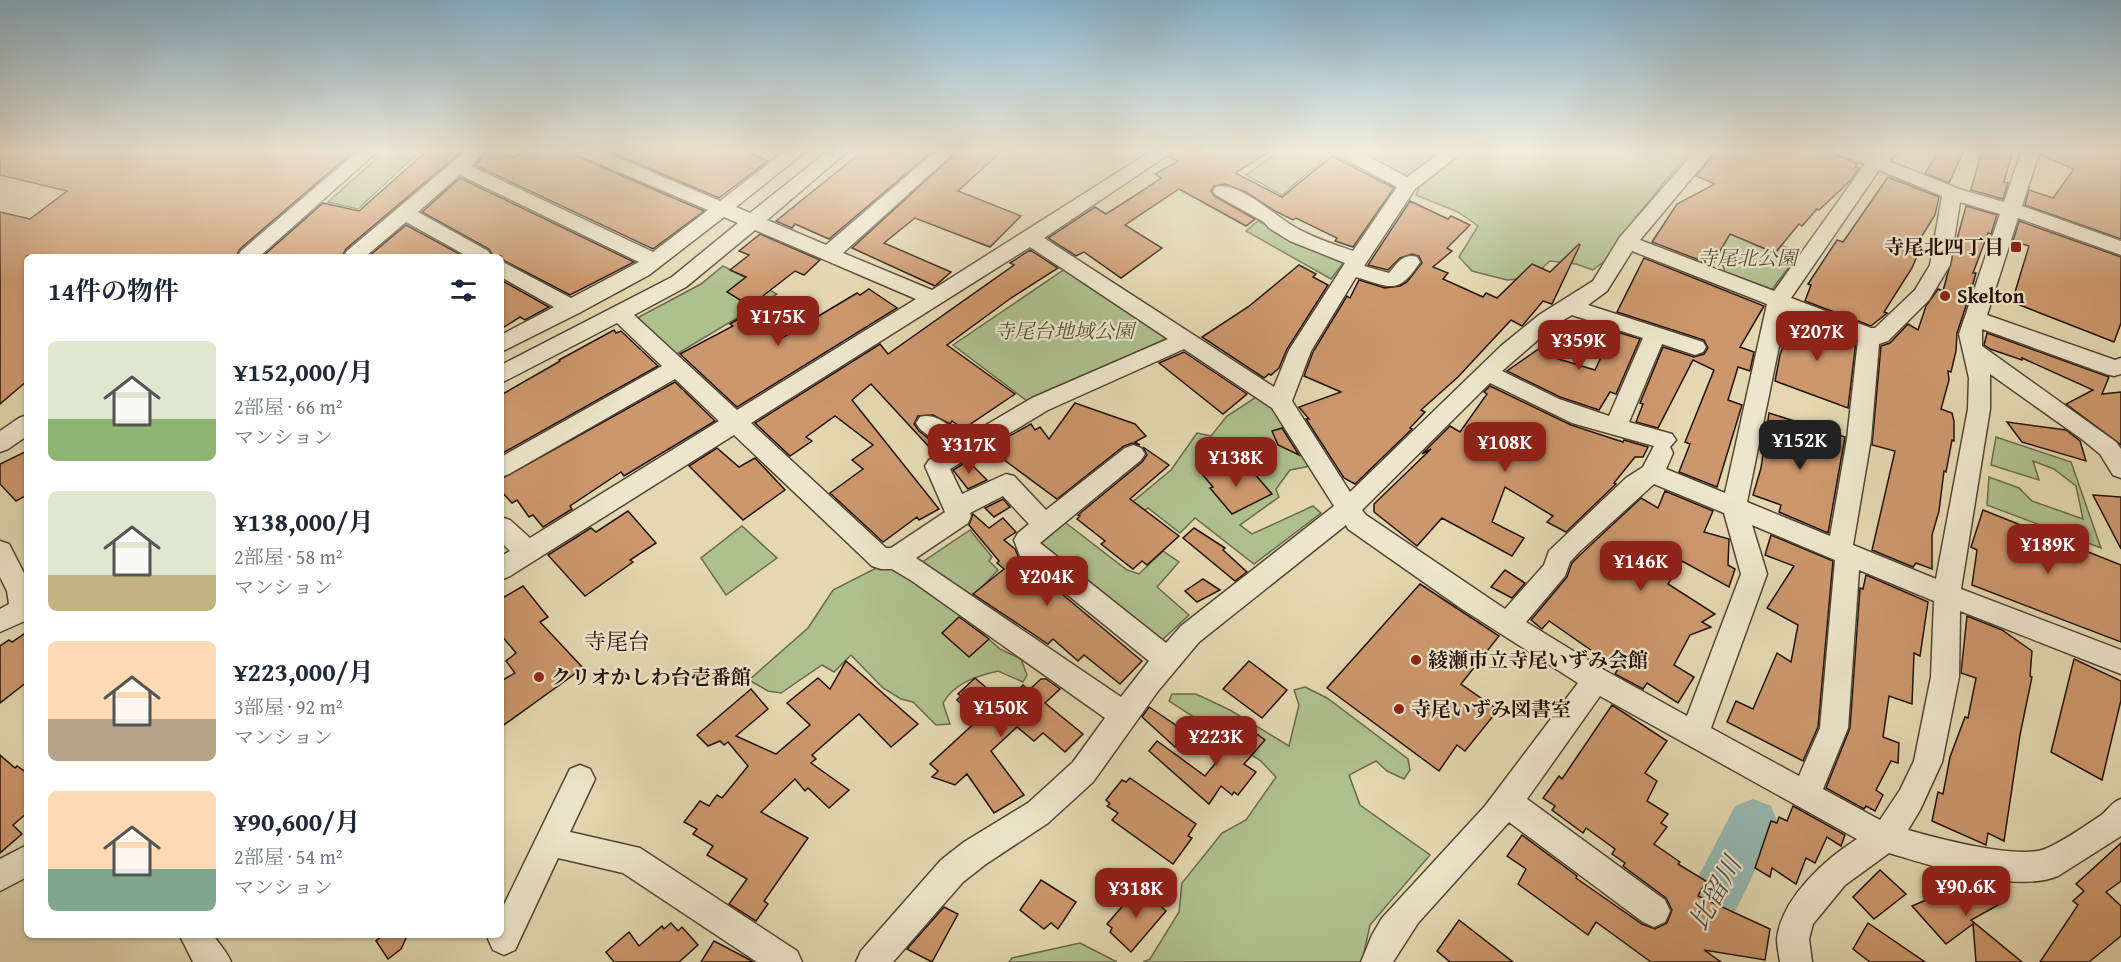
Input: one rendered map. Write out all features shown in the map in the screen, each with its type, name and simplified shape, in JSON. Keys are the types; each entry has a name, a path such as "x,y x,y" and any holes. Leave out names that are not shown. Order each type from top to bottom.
{"street":[{"path":"250,254 318,195"},
{"path":"356,254 426,195"},
{"path":"517,195 655,261"},
{"path":"688,195 934,299"},
{"path":"504,342 642,270 742,195"},
{"path":"504,373 620,314 690,274 785,195"},
{"path":"829,254 897,195"},
{"path":"504,567 934,299 1030,238 1092,195"},
{"path":"1230,195 1271,218 1274,224 1393,281 1410,262"},
{"path":"1280,402 1300,350 1401,195"},
{"path":"872,962 952,871 1038,813 1063,793 1083,772 1166,660 1190,634 1347,510 1486,372 1547,320 1600,286 1628,243 1668,195"},
{"path":"1694,735 1754,574 1734,506 1778,301 1855,195"},
{"path":"1628,243 1869,336 1880,336 1922,295 1940,266 1952,195"},
{"path":"1959,195 2012,210 2121,248"},
{"path":"1796,962 1793,939 1799,916 1834,874 1886,838 1910,800 1928,762 1945,677 1947,595 1961,503 1979,410 1980,378 1970,334 2017,195"},
{"path":"405,213 477,254"},
{"path":"1030,238 1280,402 1347,510 1357,522 1471,601 1596,680 1886,838 1952,857 2022,867 2047,865 2119,822"},
{"path":"504,270 572,308"},
{"path":"1570,307 1695,346"},
{"path":"620,314 881,559 896,558 959,516 936,466 1040,404 1186,339"},
{"path":"1976,319 2114,368 2121,366"},
{"path":"1615,428 1655,334"},
{"path":"1806,795 1834,728 1844,552 1859,439 1869,336"},
{"path":"1972,350 2091,434 2108,448 2121,469"},
{"path":"504,466 676,368"},
{"path":"1486,372 1551,405 1615,428 1734,506 1947,595 2121,662"},
{"path":"928,423 963,450"},
{"path":"0,443 24,426"},
{"path":"1133,454 1027,540 1029,549 1166,660"},
{"path":"1508,624 1556,569 1558,558 1635,485 1659,455"},
{"path":"957,508 1006,483 1045,525"},
{"path":"504,530 528,552"},
{"path":"0,551 19,603"},
{"path":"896,558 1125,716"},
{"path":"1377,962 1379,952 1399,920 1481,833 1596,680"},
{"path":"504,939 580,779"},
{"path":"1505,801 1654,911"},
{"path":"550,842 629,859 786,962"},
{"path":"0,876 24,862"}],"green space":[{"path":"336,195 373,195 358,209 328,202"},
{"path":"1416,195 1654,195 1606,260 1593,270 1576,264 1550,261 1531,278 1507,280 1472,271 1459,257 1478,226 1458,212"},
{"path":"1258,221 1344,262 1331,279 1246,231"},
{"name":"寺尾北公園","path":"1735,226 1799,253 1771,291 1726,276 1717,245"},
{"path":"723,266 777,294 675,355 638,324 639,317 701,284"},
{"name":"寺尾台地域公園","path":"1065,269 1170,337 1035,400 1031,404 953,345"},
{"path":"1261,394 1274,405 1311,466 1290,470 1276,489 1279,497 1240,525 1252,534 1313,506 1321,513 1254,564 1195,518 1180,533 1148,508 1136,517 1124,509 1171,470 1197,433 1211,436 1227,416"},
{"path":"1996,437 2071,462 2101,548 1987,505 1989,477 2019,488 2032,501 2083,519 2076,486 2054,469 2033,461 2039,480 1991,465"},
{"path":"1062,520 1127,570 1139,574 1163,551 1179,562 1157,587 1189,615 1161,641 1050,556 1038,538"},
{"path":"742,526 777,558 726,595 701,558"},
{"path":"970,530 992,557 989,561 998,570 968,602 918,565"},
{"path":"888,562 928,585 1000,649 1021,659 1027,675 1023,682 998,671 967,681 953,690 943,703 950,724 936,725 913,702 901,699 883,688 851,655 834,672 822,665 781,693 768,691 749,680 808,628 833,590"},
{"path":"1305,687 1327,698 1408,759 1410,770 1404,779 1387,771 1376,761 1349,775 1360,805 1430,855 1370,925 1362,962 1143,962 1150,959 1179,912 1182,883 1222,833 1246,820 1276,777 1261,761 1169,701 1172,694 1196,694 1230,710 1289,746 1299,705 1294,690"},
{"path":"1080,943 1117,962 1009,962 1012,958"}],"building":[{"path":"62,195 303,195 240,249 237,254 24,254 24,384 0,404 0,212 30,219"},
{"path":"377,195 410,195 346,249 343,254 265,254 323,203 359,211"},
{"path":"441,195 495,195 634,262 570,295 504,261 504,254 492,254 489,249 422,212"},
{"path":"538,195 667,195 704,211 653,249"},
{"path":"808,195 881,195 829,239 795,224 792,228 776,221"},
{"path":"910,195 968,195 1021,216 990,247 915,218 884,243 951,272 935,286 852,248"},
{"path":"1136,195 1170,195 1125,225 1162,248 1121,278 1084,252 1076,256 1048,238 1095,207 1106,214"},
{"path":"1190,195 1213,195 1255,219 1246,226"},
{"path":"1250,195 1278,195 1282,197 1285,195 1389,195 1353,247 1335,241 1337,238 1296,218 1293,220"},
{"path":"1694,195 1835,195 1819,210 1817,209 1802,226 1799,224 1775,253 1730,234 1712,265 1652,242 1677,204"},
{"path":"1876,195 1934,195 1939,197 1935,215 1912,252 1918,254 1912,268 1884,312 1887,313 1871,326 1805,301 1811,285 1808,284 1837,240 1843,242"},
{"path":"1988,195 2004,195 2003,199"},
{"path":"2028,195 2044,195 2053,198 2055,195 2121,195 2121,239 2025,205"},
{"path":"1410,201 1448,219 1451,216 1470,225 1447,248 1452,251 1433,267 1448,273 1443,279 1483,297 1486,293 1497,298 1532,264 1550,272 1580,245 1552,304 1543,301 1522,326 1511,320 1458,377 1421,410 1425,412 1410,428 1412,429 1355,484 1344,478 1306,419 1309,419 1299,407 1341,392 1304,376 1313,352 1347,296 1350,298 1359,280 1385,288 1400,286 1407,282 1422,263 1419,256 1412,254 1400,258 1388,270 1368,265"},
{"path":"1966,206 1997,215 1973,273 1976,273 1957,333 1956,351 1951,372 1948,371 1949,380 1941,409 1952,413 1954,441 1952,440 1946,472 1944,471 1939,511 1932,535 1932,569 1916,563 1913,567 1872,550 1895,451 1872,445 1881,346 1890,343 1908,324 1918,330 1926,306 1938,289 1943,291"},
{"path":"2019,221 2121,257 2121,323 2114,342 2012,302 2029,246 2013,241"},
{"path":"406,225 459,254 371,254"},
{"path":"760,234 820,260 804,275 795,271 750,306 727,292 746,277 730,270 749,255 739,251"},
{"path":"1030,250 1058,268 1011,298 947,345 1015,394 963,429 952,421 950,424 933,415 918,416 914,424 938,446 932,450 871,384 852,400 939,509 919,520 917,517 883,542 830,493 863,469 852,460 873,445 835,416 806,437 812,441 790,456 755,423 880,344 888,354 1014,265 1010,263"},
{"path":"1644,258 1764,306 1740,347 1754,352 1750,371 1738,367 1728,400 1742,405 1717,487 1679,472 1690,444 1685,442 1714,370 1693,360 1658,428 1636,422 1643,404 1640,403 1663,347 1694,357 1704,354 1708,348 1704,340 1617,312"},
{"path":"1299,265 1316,274 1313,277 1328,285 1287,349 1279,368 1271,375 1264,378 1202,337 1248,307"},
{"path":"504,282 549,307 525,320 520,317 504,327"},
{"path":"869,289 897,308 737,407 680,354 733,326 730,324 749,312 782,338 857,293 860,295"},
{"path":"1793,317 1856,341 1848,408 1775,381 1780,355"},
{"path":"1567,329 1571,333 1552,357 1595,370 1604,351 1606,352 1614,331 1640,339 1616,394 1610,392 1599,410 1560,397 1507,371"},
{"path":"614,330 616,333 621,331 658,366 504,452 504,393"},
{"path":"1987,333 2109,377 2102,394 2121,392 2121,445 2066,404 2093,390 2022,358 2022,360 1990,349 1984,345"},
{"path":"1184,352 1247,394 1223,414 1159,363"},
{"path":"675,382 715,421 624,476 621,472 570,506 572,509 543,527 533,515 529,517 517,500 512,503 504,494 504,477"},
{"path":"1490,386 1571,425 1623,442 1624,440 1648,447 1643,457 1635,457 1614,483 1616,484 1566,532 1547,522 1553,516 1505,487 1492,522 1524,538 1512,556 1442,518 1417,546 1374,512 1374,504 1431,449 1422,454 1450,426 1460,432 1487,394 1484,392"},
{"path":"1075,403 1135,424 1146,436 1135,442 1140,445 1132,443 1124,446 1057,499 988,448 1031,424 1035,430 1040,427 1049,439"},
{"path":"1769,413 1845,437 1828,533 1779,512 1781,505 1753,495 1761,468"},
{"path":"2007,422 2066,430 2080,441 2086,461 2022,442"},
{"path":"1282,428 1299,455 1278,445 1272,431"},
{"path":"1143,447 1169,465 1130,499 1179,536 1147,565 1142,561 1133,569 1101,544 1105,541 1077,519 1080,516 1078,515 1142,462 1147,455"},
{"path":"717,448 739,467 755,458 785,490 743,520 689,466"},
{"path":"24,452 24,497 16,501 0,484 0,464"},
{"path":"968,461 987,480 968,489 953,470"},
{"path":"1221,465 1230,475 1240,471 1244,475 1252,471 1272,494 1232,514 1210,488 1213,487 1202,474"},
{"path":"1665,491 1713,511 1704,532 1729,539 1728,565 1735,569 1729,587 1682,561 1668,584 1715,614 1702,622 1711,627 1690,635 1674,665 1694,677 1678,703 1647,683 1643,689 1615,674 1618,669 1549,621 1542,629 1531,620 1567,577 1572,563 1581,554 1641,498 1658,508"},
{"path":"2093,495 2121,497 2121,549"},
{"path":"1003,499 1010,507 994,517 985,508"},
{"path":"1983,510 2121,565 2121,642 1972,585 1977,550 1971,547"},
{"path":"628,511 656,543 630,560 633,562 585,596 548,555 591,528 596,532"},
{"path":"973,514 989,528 1003,518 1016,532 1004,540 1015,549 1019,558 1142,661 1120,684 1084,655 1078,661 1053,639 1048,644 973,594 1004,569 969,525"},
{"path":"1194,528 1225,548 1223,550 1247,572 1235,581 1183,538"},
{"path":"1771,535 1833,561 1818,727 1803,761 1727,722 1736,701 1753,709 1777,653 1791,662 1798,625 1767,608 1794,566 1765,555"},
{"path":"1505,570 1525,583 1512,598 1491,587"},
{"path":"1866,575 1928,602 1920,656 1914,653 1912,704 1889,696 1883,737 1899,743 1898,763 1891,761 1876,790 1883,795 1875,811 1866,806 1864,809 1826,788 1850,728 1860,588 1863,589"},
{"path":"1203,579 1220,590 1197,602 1185,591"},
{"name":"綾瀬市立寺尾いずみ会館","path":"1420,584 1499,636 1461,684 1498,710 1465,751 1457,745 1439,771 1327,688"},
{"name":"クリオかしわ台壱番館","path":"523,586 548,617 540,622 583,668 504,725 504,679 515,673 506,661 516,653 504,639 504,597"},
{"path":"1967,616 2002,630 2032,651 2030,676 2032,677 2020,735 2004,841 1988,833 1986,845 1932,821 1938,792 1943,794 1950,757 1965,717 1968,718 1976,678 1961,673"},
{"path":"959,617 989,639 969,657 942,633"},
{"path":"24,634 24,684 0,703 0,646 9,640 12,642"},
{"path":"2074,659 2121,681 2121,700 2102,780 2051,752"},
{"path":"846,661 918,724 891,747 859,714 812,755 816,759 811,763 849,790 829,808 808,788 805,791 795,779 761,812 808,838 764,901 768,904 756,921 729,904 747,879 707,855 713,846 693,834 697,829 684,822 700,801 709,806 717,795 722,798 748,766 728,742 724,745 720,741 708,746 697,735 751,689 768,709 736,736 776,754 810,725 787,703 818,678 830,689"},
{"path":"1249,661 1287,690 1262,718 1223,689"},
{"path":"975,678 1002,701 1012,692 1015,694 1023,685 1029,690 1041,679 1046,679 1060,689 1045,703 1083,734 1065,752 1043,733 1034,741 1017,727 991,751 1024,795 994,813 967,774 955,785 932,777 938,771 930,764 979,719 957,700 961,696 958,694"},
{"path":"1612,705 1667,741 1645,773 1657,781 1647,801 1668,814 1661,823 1667,827 1654,844 1680,862 1678,864 1706,881 1698,896 1770,929 1765,960 1704,950 1721,962 1651,962 1596,922 1588,935 1518,884 1526,869 1507,856 1522,835 1577,876 1576,878 1642,924 1655,929 1667,923 1672,910 1666,898 1623,866 1625,863 1612,854 1615,849 1586,828 1583,833 1552,810 1555,806 1543,798 1559,776 1562,779"},
{"path":"1149,707 1186,732 1175,747 1142,717"},
{"path":"1247,727 1265,740 1244,764 1256,772 1238,795 1234,792 1232,795 1221,786 1209,804 1149,751 1157,741 1205,776 1226,750 1228,752"},
{"path":"0,755 15,768 17,766 24,771 24,816 13,825 22,834 0,853"},
{"path":"1130,778 1196,824 1188,836 1192,838 1173,864 1112,820 1118,813 1107,806 1110,804 1106,800 1122,780 1126,782"},
{"path":"1793,806 1845,835 1841,846 1827,837 1815,863 1806,858 1796,884 1772,868 1770,877 1755,868 1771,821 1777,823 1779,817 1787,821"},
{"path":"2121,843 2121,881 2106,892 2121,906 2121,936 2089,962 2040,962 2078,905 2073,901 2084,891 2076,884"},
{"path":"1880,870 1906,894 1874,919 1853,897"},
{"path":"1971,878 1988,881 2007,900 1971,920 2022,962 1976,962 1973,924 1946,944 1912,906 1934,898"},
{"path":"1041,880 1076,902 1058,929 1051,923 1044,929 1020,910"},
{"path":"1140,886 1166,911 1131,952 1110,932 1112,928 1107,924"},
{"path":"944,907 958,914 932,962 907,949"},
{"path":"1459,920 1513,962 1450,962 1437,951"},
{"path":"671,923 678,931 682,927 698,945 679,962 614,962 606,952 629,932 639,946 662,926 664,929"},
{"path":"1868,923 1925,962 1870,962 1853,949"},
{"path":"379,938 406,938 401,949 388,959 376,941"},
{"path":"714,941 750,960 753,962 701,962"}],"waterway":[{"name":"比留川","path":"1677,962 1722,884 1753,823"}],"place":[{"name":"寺尾北四丁目","path":"2016,247"},
{"name":"Skelton","path":"1945,296"},
{"name":"綾瀬市立寺尾いずみ会館","path":"1416,660"},
{"name":"クリオかしわ台壱番館","path":"539,677"},
{"name":"寺尾いずみ図書室","path":"1399,709"}],"district":[{"name":"寺尾台","path":"617,641"}]}
